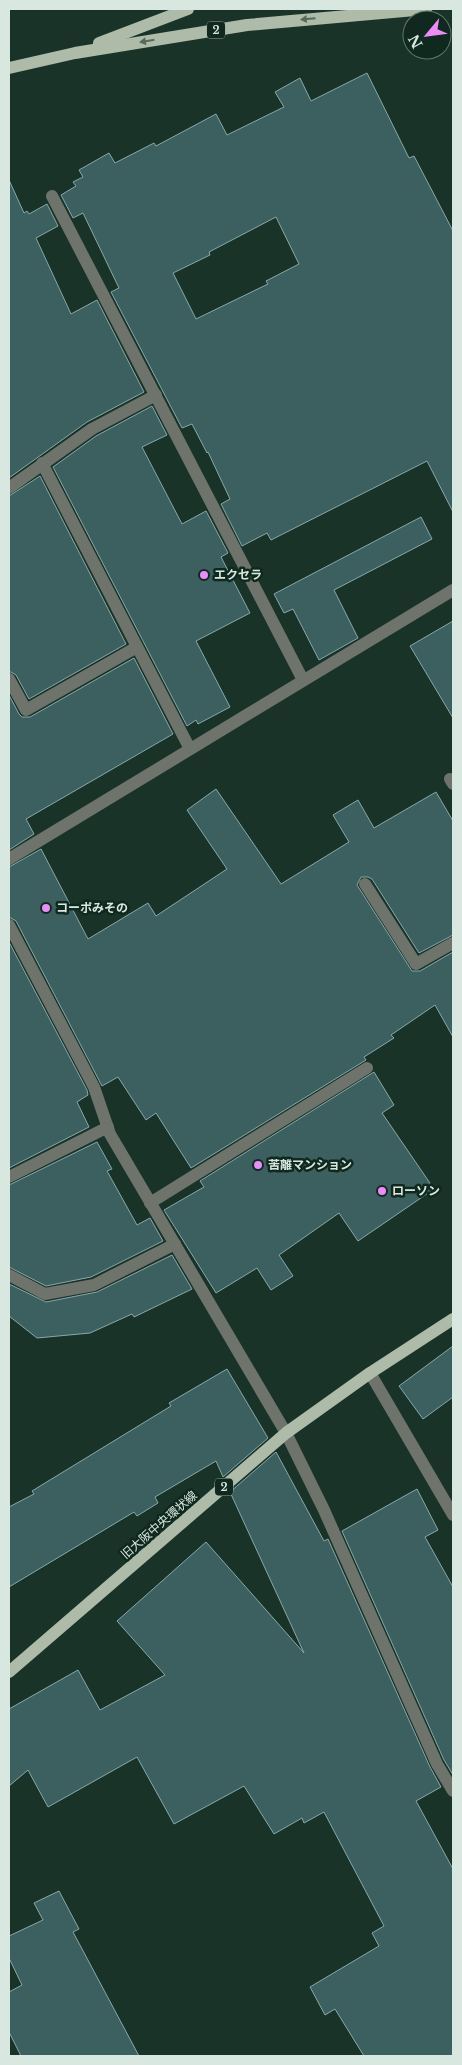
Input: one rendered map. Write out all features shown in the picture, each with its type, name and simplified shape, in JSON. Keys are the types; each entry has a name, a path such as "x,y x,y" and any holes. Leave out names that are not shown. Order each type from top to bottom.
{"main road":[{"path":"75,53 188,9"},
{"name":"2","path":"9,68 75,53 247,25 426,9"},
{"name":"旧大阪中央環状線","path":"9,1672 286,1433 453,1318"}],"street":[{"path":"52,196 303,680"},
{"path":"9,488 92,429 156,395"},
{"path":"42,463 190,750"},
{"path":"9,859 453,590"},
{"path":"9,679 26,710 137,647"},
{"path":"365,884 416,964 453,943"},
{"path":"9,925 94,1087 108,1127 150,1203 286,1433 324,1510 437,1764 453,1791"},
{"path":"150,1203 367,1068"},
{"path":"9,1177 108,1127"},
{"path":"9,1275 45,1294 94,1285 175,1244"},
{"path":"370,1374 453,1514"}],"building":[{"path":"367,73 409,158 414,156 453,231 453,512 427,461 271,540 267,533 242,546 221,504 230,499 208,452 192,424 182,428 111,292 119,288 83,213 73,218 61,195 76,186 73,182 83,177 79,170 109,153 115,163 154,143 156,146 216,114 227,135 284,107 275,92 300,78 311,101","holes":["276,217 299,264 266,281 268,284 196,319 173,273 210,255 209,252"]},
{"path":"9,180 24,213 27,211 29,214 47,204 58,226 36,238 71,314 97,300 144,392 87,422 9,478"},
{"path":"152,406 167,435 142,447 182,524 206,511 228,553 221,557 250,613 196,641 230,707 198,724 196,720 187,726 53,467 96,436"},
{"path":"40,476 126,644 29,699 16,675 9,671 9,496"},
{"path":"421,517 432,539 334,590 358,638 319,660 293,609 284,613 274,594"},
{"path":"453,621 453,718 410,646"},
{"path":"134,658 173,734 26,819 34,834 9,850 9,695 19,714 22,717 30,717"},
{"path":"216,789 281,884 349,842 333,815 358,800 374,828 436,792 453,821 453,935 419,953 372,879 361,877 357,885 412,971 420,971 453,952 453,1037 435,1005 391,1035 394,1038 364,1057 366,1060 191,1168 156,1113 146,1120 118,1077 102,1086 16,921 9,917 9,867 41,849 88,939 148,903 156,916 227,869 187,810"},
{"path":"9,942 87,1090 88,1095 77,1102 89,1127 9,1168"},
{"path":"374,1072 394,1105 382,1113 434,1189 358,1241 339,1213 279,1255 293,1276 271,1290 257,1268 216,1293 164,1210 204,1187 200,1181"},
{"path":"97,1142 112,1169 107,1171 137,1225 150,1218 163,1241 91,1277 46,1286 9,1267 9,1185"},
{"path":"172,1255 192,1289 134,1317 132,1314 90,1333 37,1338 9,1316 9,1284 46,1302 97,1292"},
{"path":"453,1346 453,1397 423,1419 399,1386"},
{"path":"227,1369 268,1438 223,1477 216,1461 155,1497 158,1503 137,1516 134,1512 9,1587 9,1507 34,1494 32,1491 171,1406 169,1403"},
{"path":"276,1452 324,1541 328,1539 430,1767 441,1787 416,1801 453,1869 453,2056 364,2056 335,2009 325,2015 310,1987 379,1946 372,1933 384,1926 324,1812 304,1823 302,1818 274,1834 244,1786 174,1824 137,1757 48,1807 28,1770 9,1786 9,1709 78,1670 100,1710 165,1675 117,1621 206,1542 304,1653 230,1492"},
{"path":"417,1489 438,1530 425,1537 453,1587 453,1775 444,1760 342,1531"},
{"path":"59,1891 79,1929 73,1932 139,2056 21,2056 9,2032 9,1992 22,1985 9,1958 9,1936 43,1920 34,1903"}],"place":[{"name":"エクセラ","path":"204,575"},
{"name":"コーポみその","path":"46,908"},
{"name":"苦離マンション","path":"258,1165"},
{"name":"ローソン","path":"382,1191"}]}
